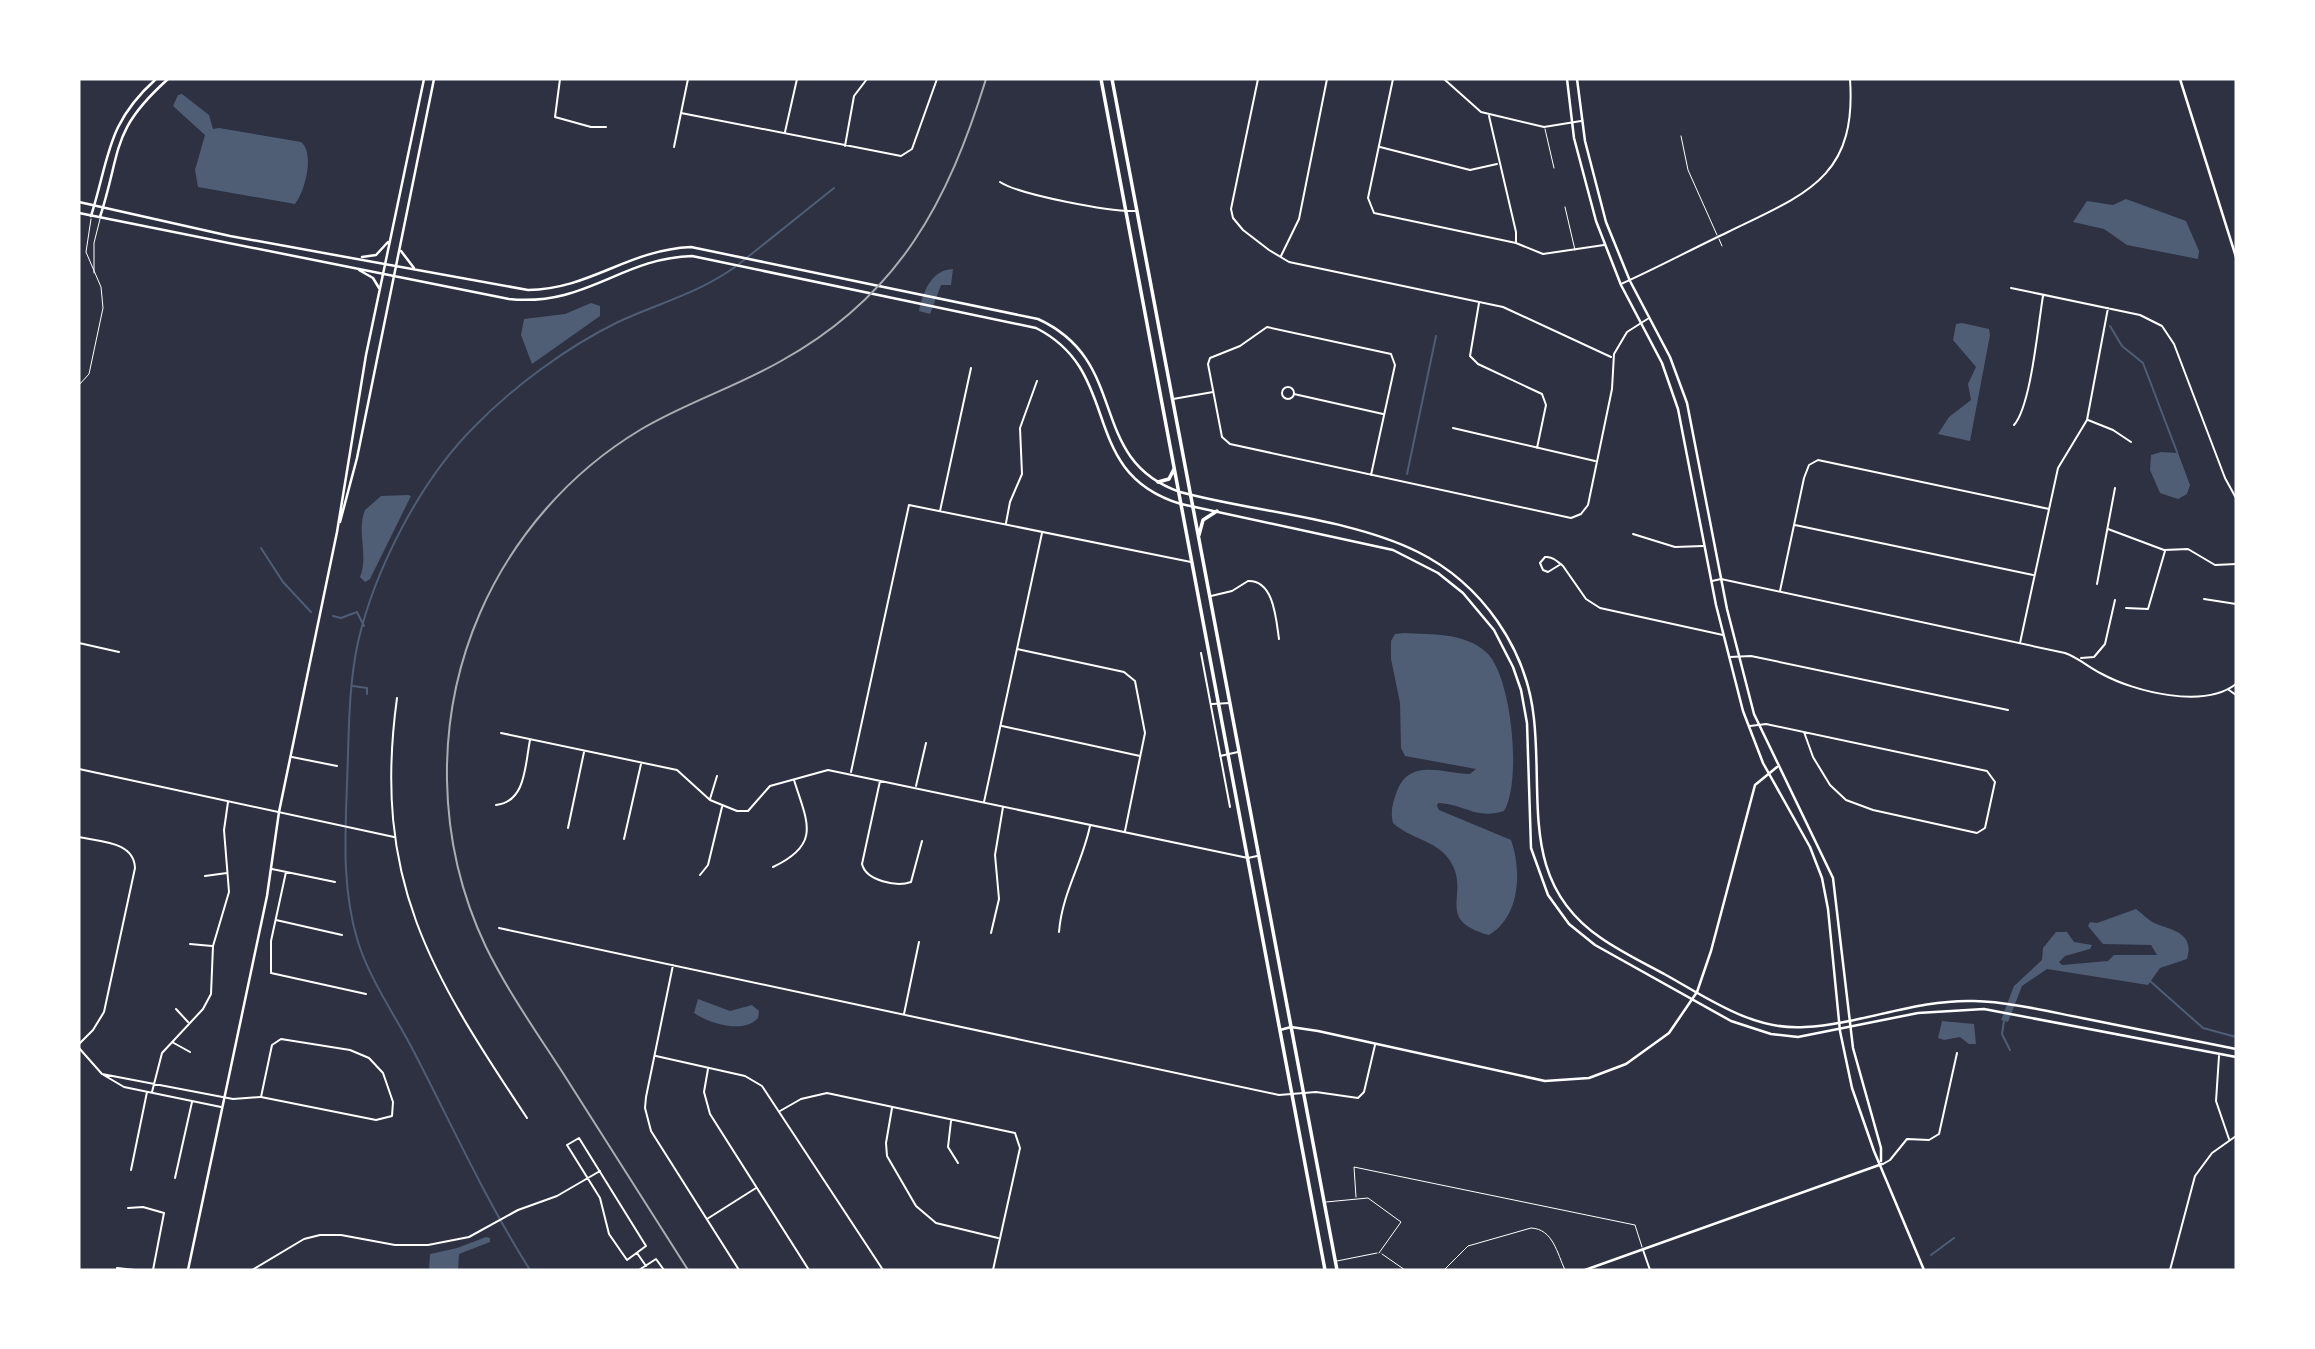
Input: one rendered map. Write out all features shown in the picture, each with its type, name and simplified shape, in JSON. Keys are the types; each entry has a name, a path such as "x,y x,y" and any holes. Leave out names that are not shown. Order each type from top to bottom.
{"main road":[{"path":"91,216 114,133 124,113 156,79"},
{"path":"100,217 122,133 143,102 168,79"},
{"path":"337,532 356,413 424,79"},
{"path":"188,1270 271,869 279,812 337,532 397,266 434,79"},
{"path":"1101,79 1325,1270"},
{"path":"1112,79 1336,1270"},
{"path":"1567,79 1572,123 1588,195 1604,245 1620,285 1668,378 1680,417 1723,635 1748,726 1816,862 1828,909 1840,1031 1859,1111 1924,1270"},
{"path":"1577,79 1581,121 1606,222 1630,281 1673,365 1689,416 1738,656 1758,724 1833,878 1839,908 1850,1028 1860,1081 1881,1147 1881,1164"},
{"path":"2180,79 2236,257"},
{"path":"138,96 143,102"},
{"path":"1113,142 1124,140"},
{"path":"79,202 303,249 527,290 546,290 578,283 636,256 660,249 691,247 997,309 1052,326 1083,351 1096,370 1115,430 1130,458 1158,482 1191,495 1325,524 1401,544 1437,562 1474,593 1500,624 1525,676 1534,719 1540,844 1556,890 1575,916 1602,939 1748,1019 1777,1026 1804,1028 1938,1002 1995,1003 2235,1049"},
{"path":"79,213 301,259 525,301 553,300 585,290 635,267 661,259 692,256 995,318 1050,335 1069,350 1087,376 1104,431 1119,460 1144,485 1181,504 1392,550 1438,573 1475,605 1506,652 1521,690 1527,723 1531,848 1548,895 1569,923 1595,945 1731,1021 1770,1034 1798,1037 1935,1011 1993,1010 2236,1057"},
{"path":"357,257 380,253 390,239"},
{"path":"301,259 303,249"},
{"path":"400,250 405,260 416,270"},
{"path":"356,268 373,278 380,289"},
{"path":"1138,272 1148,271"},
{"path":"481,293 484,282"},
{"path":"995,318 997,309"},
{"path":"1087,376 1096,370"},
{"path":"356,413 365,415"},
{"path":"1680,417 1689,416"},
{"path":"1119,460 1130,458"},
{"path":"1158,482 1169,479 1175,467"},
{"path":"1199,537 1203,520 1217,511"},
{"path":"1280,1030 1291,1027 1526,1079 1577,1080 1611,1071 1642,1055 1669,1032 1697,992 1709,960 1755,785 1777,767"},
{"path":"1828,909 1839,908"},
{"path":"1265,946 1275,942"},
{"path":"1993,1010 1995,1003"},
{"path":"2220,1054 2235,1049"},
{"path":"1585,1270 1881,1164"},
{"path":"1309,1184 1320,1181"},
{"path":"1324,1262 1335,1261"}],"street":[{"path":"560,79 554,110 557,119 591,127 606,127"},
{"path":"674,147 688,79"},
{"path":"785,134 797,79"},
{"path":"845,146 855,96 867,79"},
{"path":"681,113 889,155 906,155 912,149 937,79"},
{"path":"1258,79 1231,209 1233,218 1280,258 1304,266 1515,311 1613,357"},
{"path":"1280,258 1299,219 1327,79"},
{"path":"1393,79 1368,198 1374,213 1516,243 1544,254 1604,245"},
{"path":"1444,79 1474,108 1489,115 1544,127 1581,121"},
{"path":"1620,285 1799,196 1826,174 1847,136 1852,112 1850,79"},
{"path":"1489,115 1516,243"},
{"path":"1379,147 1470,170 1499,163"},
{"path":"1000,182 1008,187 1126,212 1137,211"},
{"path":"2011,288 2150,318 2167,333 2225,478 2236,498"},
{"path":"2014,425 2021,418 2026,398 2043,295"},
{"path":"1479,302 1470,356 1478,364 1542,394 1546,405 1537,448"},
{"path":"2020,643 2062,459 2087,420 2108,309"},
{"path":"1371,475 1395,365 1394,357 1386,352 1269,327 1240,346 1213,356 1208,364 1225,442 1371,475 1571,517 1581,514 1588,505 1612,388 1613,357 1621,339 1650,317"},
{"path":"940,511 971,368"},
{"path":"1005,525 1010,502 1023,474 1020,428 1037,381"},
{"path":"1172,399 1213,391"},
{"path":"1294,394 1384,414"},
{"path":"2087,420 2113,430 2131,442"},
{"path":"1453,428 1597,461"},
{"path":"1780,592 1804,478 1814,461 1828,460 2049,509"},
{"path":"2097,584 2115,488"},
{"path":"851,773 909,505 1192,562"},
{"path":"1794,524 2035,576"},
{"path":"2108,529 2155,544 2164,550 2181,548 2215,565 2236,564"},
{"path":"984,802 1042,532"},
{"path":"1633,534 1675,547 1704,546"},
{"path":"2126,608 2148,609 2161,572 2164,550"},
{"path":"1561,564 1548,572 1543,570 1540,563 1548,557 1561,564 1586,599 1600,608 1723,635"},
{"path":"1712,582 1721,579 2089,659 2099,653 2105,644 2115,600"},
{"path":"1210,596 1232,591 1248,581 1261,583 1267,589 1279,639"},
{"path":"2204,598 2236,604"},
{"path":"79,643 119,652"},
{"path":"1017,649 1124,672 1134,678 1145,733 1125,832"},
{"path":"1201,653 1230,807"},
{"path":"1728,657 1738,656 2007,709"},
{"path":"2077,657 2100,674 2155,693 2206,695 2228,690 2236,684"},
{"path":"2228,690 2236,695"},
{"path":"397,698 390,762 395,837 413,918 429,959 472,1034 527,1118"},
{"path":"1210,705 1230,703"},
{"path":"1748,726 1758,724 1804,732 1992,774 1994,788 1984,828 1977,833 1873,810 1846,800 1824,775 1805,743 1804,732"},
{"path":"1001,726 1141,756"},
{"path":"501,733 681,772 710,800 737,811 748,811 766,789 828,770 1248,858 1259,856"},
{"path":"496,805 510,803 518,794 530,739"},
{"path":"916,787 926,743"},
{"path":"568,828 584,751"},
{"path":"1220,756 1239,752"},
{"path":"291,757 337,766"},
{"path":"624,839 641,764"},
{"path":"79,769 395,837"},
{"path":"710,800 717,776"},
{"path":"773,867 794,856 806,841 806,820 793,779"},
{"path":"880,780 862,864 865,872 870,877 903,884 911,882 922,841"},
{"path":"152,1093 159,1059 171,1042 203,1009 211,993 213,946 227,905 229,873 224,830 228,801"},
{"path":"700,875 708,865 722,805"},
{"path":"991,933 999,898 995,855 1003,806"},
{"path":"1059,932 1061,904 1082,861 1090,824"},
{"path":"79,837 127,849 135,860 104,1012 79,1046 102,1074 124,1087 221,1107"},
{"path":"271,869 335,882"},
{"path":"286,872 271,941 271,973 366,994"},
{"path":"205,876 229,873"},
{"path":"275,920 342,935"},
{"path":"499,928 1273,1094 1324,1093 1350,1099 1360,1097 1375,1044"},
{"path":"903,1015 919,942"},
{"path":"190,944 213,946"},
{"path":"673,965 646,1097 647,1119 651,1131 738,1270"},
{"path":"176,1009 189,1023"},
{"path":"102,1074 223,1098 261,1097 379,1120 389,1118 393,1110 383,1073 369,1058 349,1050 285,1038 272,1045 261,1097"},
{"path":"171,1042 190,1052"},
{"path":"1881,1164 1890,1160 1907,1139 1929,1140 1939,1134 1957,1053"},
{"path":"2220,1054 2217,1101 2229,1140"},
{"path":"655,1056 745,1076 758,1083 780,1111 883,1270"},
{"path":"708,1068 704,1091 706,1105 809,1270"},
{"path":"166,1096 168,1087"},
{"path":"131,1170 147,1091"},
{"path":"780,1111 817,1093 834,1094 1010,1132 1019,1138 1020,1148 993,1270"},
{"path":"175,1178 192,1101"},
{"path":"893,1107 886,1151 892,1169 916,1206 936,1223 1000,1238"},
{"path":"951,1120 948,1147 958,1163"},
{"path":"2170,1270 2177,1252 2191,1184 2206,1158 2236,1136"},
{"path":"579,1138 600,1171 646,1246 627,1260 610,1234 600,1198 567,1145 579,1138"},
{"path":"252,1270 301,1241 320,1235 341,1235 395,1245 428,1245 469,1237 527,1205 558,1196 600,1171"},
{"path":"706,1220 757,1188"},
{"path":"128,1208 143,1207 164,1213 153,1270"},
{"path":"1643,1249 1650,1270"},
{"path":"637,1253 646,1266"},
{"path":"639,1270 656,1259 664,1270"},
{"path":"117,1268 135,1270"}],"lane":[{"path":"1544,127 1554,168"},
{"path":"1681,136 1688,170 1722,246"},
{"path":"1565,207 1575,250"},
{"path":"79,385 89,374 101,325 103,293 86,252 91,216"},
{"path":"95,275 93,256 100,217"},
{"path":"1356,1197 1354,1167 1635,1225 1643,1249"},
{"path":"1324,1203 1356,1197 1368,1198 1401,1222 1379,1253"},
{"path":"1444,1270 1468,1246 1531,1228 1542,1230 1549,1236 1565,1270"},
{"path":"1335,1261 1379,1253 1405,1270"}],"water":[{"path":"182,94 209,115 213,129 301,142 305,147 308,163 302,191 295,204 198,187 195,170 205,135 173,106 178,95"},
{"path":"2126,199 2186,221 2199,251 2198,259 2127,245 2104,229 2073,222 2087,201 2113,205"},
{"path":"953,269 951,285 941,285 930,314 919,311 929,283 939,273"},
{"path":"591,303 600,306 600,316 532,364 521,335 524,319 565,314"},
{"path":"1956,324 1989,329 1990,335 1970,441 1938,434 1949,417 1971,400 1968,384 1976,367 1953,340"},
{"path":"2161,452 2178,453 2190,485 2187,494 2178,499 2160,493 2150,470 2151,455"},
{"path":"381,496 411,496 370,579 365,582 360,577 365,510"},
{"path":"1395,634 1447,636 1468,641 1486,652 1495,664 1502,682 1512,729 1513,754 1509,797 1504,811 1486,814 1447,804 1438,803 1437,806 1439,810 1511,840 1517,865 1516,892 1507,917 1489,935 1472,928 1462,921 1457,913 1455,870 1443,852 1393,823 1392,811 1396,795 1410,774 1428,770 1470,774 1476,769 1405,756 1401,748 1400,703 1391,659 1391,641"},
{"path":"2136,909 2152,922 2174,930 2185,938 2189,950 2187,959 2160,968 2148,985 2047,969 2022,986 2008,1022 2001,1020 2014,986 2042,960 2043,948 2056,932 2067,932 2074,942 2092,945 2090,949 2065,956 2059,962 2062,965 2108,961 2114,955 2157,955 2151,945 2103,944 2088,926 2090,922 2097,923"},
{"path":"698,999 730,1011 752,1005 759,1011 758,1018 744,1026 718,1024 694,1013"},
{"path":"1942,1021 1974,1024 1976,1044 1969,1044 1960,1037 1944,1040 1938,1038"},
{"path":"486,1237 490,1238 490,1242 459,1254 458,1270 429,1270 430,1254 457,1248"}],"waterway":[{"path":"739,264 834,188"},
{"path":"530,1270 484,1190 376,984 358,942 349,903 345,844 349,713 358,642 376,585 402,527 435,473 474,427 524,382 580,343 618,322 678,298 735,267"},
{"path":"2110,326 2122,346 2143,363 2177,452"},
{"path":"1407,474 1436,336"},
{"path":"261,548 283,582 311,612"},
{"path":"333,616 341,618 357,612 364,626"},
{"path":"353,686 367,688 367,694"},
{"path":"2150,981 2203,1028 2236,1037"},
{"path":"2004,1021 2002,1034 2010,1050"},
{"path":"1931,1255 1954,1238"}],"railway":[{"path":"688,1270 515,998 486,947 470,907 450,823 448,738 454,695 465,653 493,585 527,533 567,486 614,447 640,430 764,370 822,335 857,307 888,276 936,205 955,166 986,79"}]}
